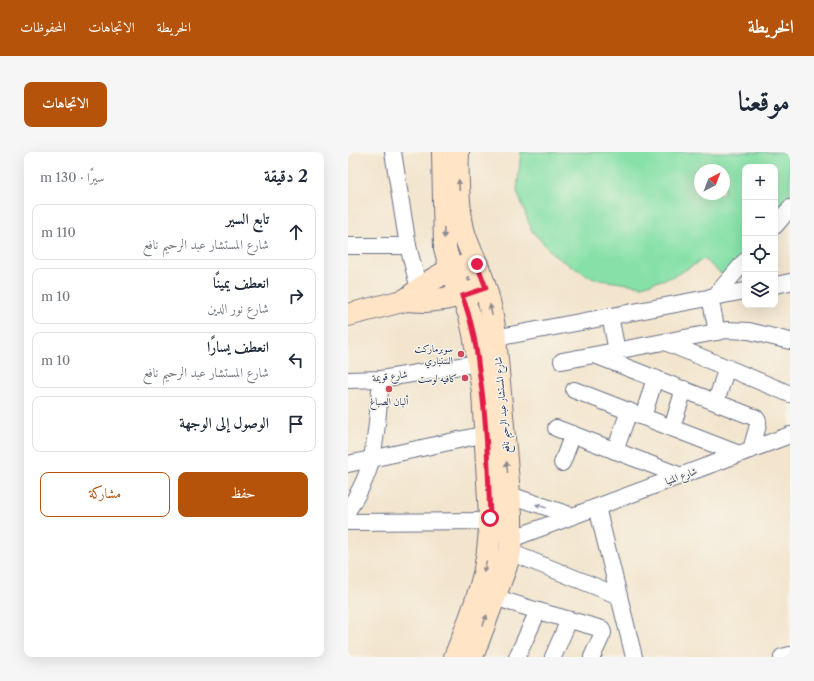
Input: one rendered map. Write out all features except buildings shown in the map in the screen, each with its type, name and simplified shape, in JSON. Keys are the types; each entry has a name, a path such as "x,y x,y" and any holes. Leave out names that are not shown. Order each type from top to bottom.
{"street":[{"path":"393,152 408,246 412,295"},
{"name":"شارع المستشار عبد الرحيم نافع","path":"443,152 445,248 451,270 470,316 483,392 490,526 486,563 480,589 455,657"},
{"name":"شارع المستشار عبد الرحيم نافع","path":"458,152 460,213 463,228 468,245 486,288 491,306 511,505 511,545 472,657"},
{"path":"778,222 790,208"},
{"path":"348,246 408,246"},
{"path":"348,315 412,295 434,278 451,270 477,264"},
{"path":"717,332 713,297 742,264"},
{"path":"778,284 790,282"},
{"path":"412,295 444,299 462,296 486,288"},
{"path":"495,338 742,292"},
{"path":"610,316 616,351"},
{"path":"562,361 727,330 749,331 790,342"},
{"path":"665,342 790,394"},
{"path":"574,390 672,428 745,452 758,425 756,418 595,355"},
{"name":"شارع قويمة","path":"348,380 381,379 478,363"},
{"path":"716,402 727,367"},
{"path":"615,451 655,378"},
{"path":"348,510 359,491 371,460 381,379"},
{"path":"672,428 684,390"},
{"path":"556,428 681,476"},
{"path":"348,464 486,434"},
{"path":"562,463 573,434"},
{"name":"شارع المنيا","path":"511,545 573,516 790,435"},
{"path":"348,522 490,526 501,520 511,505 573,516"},
{"path":"597,507 634,657"},
{"path":"490,526 500,538 511,545 619,596"},
{"path":"494,597 601,629 603,631 592,657"},
{"path":"517,657 538,611"},
{"path":"553,657 569,620"},
{"path":"782,657 790,655"}],"green space":[{"path":"521,152 790,152 790,200 778,214 778,164 742,164 742,259 726,278 704,259 675,276 642,286 594,279 556,257 532,231 517,191"}],"place":[{"name":"سوبرماركت السنباري","path":"461,354"},
{"name":"كافيه لوست","path":"465,378"},
{"name":"ألبان الصباغ","path":"389,389"}],"route":[{"path":"477,264 486,288 462,296 470,316 474,334 483,392 490,518"}]}
